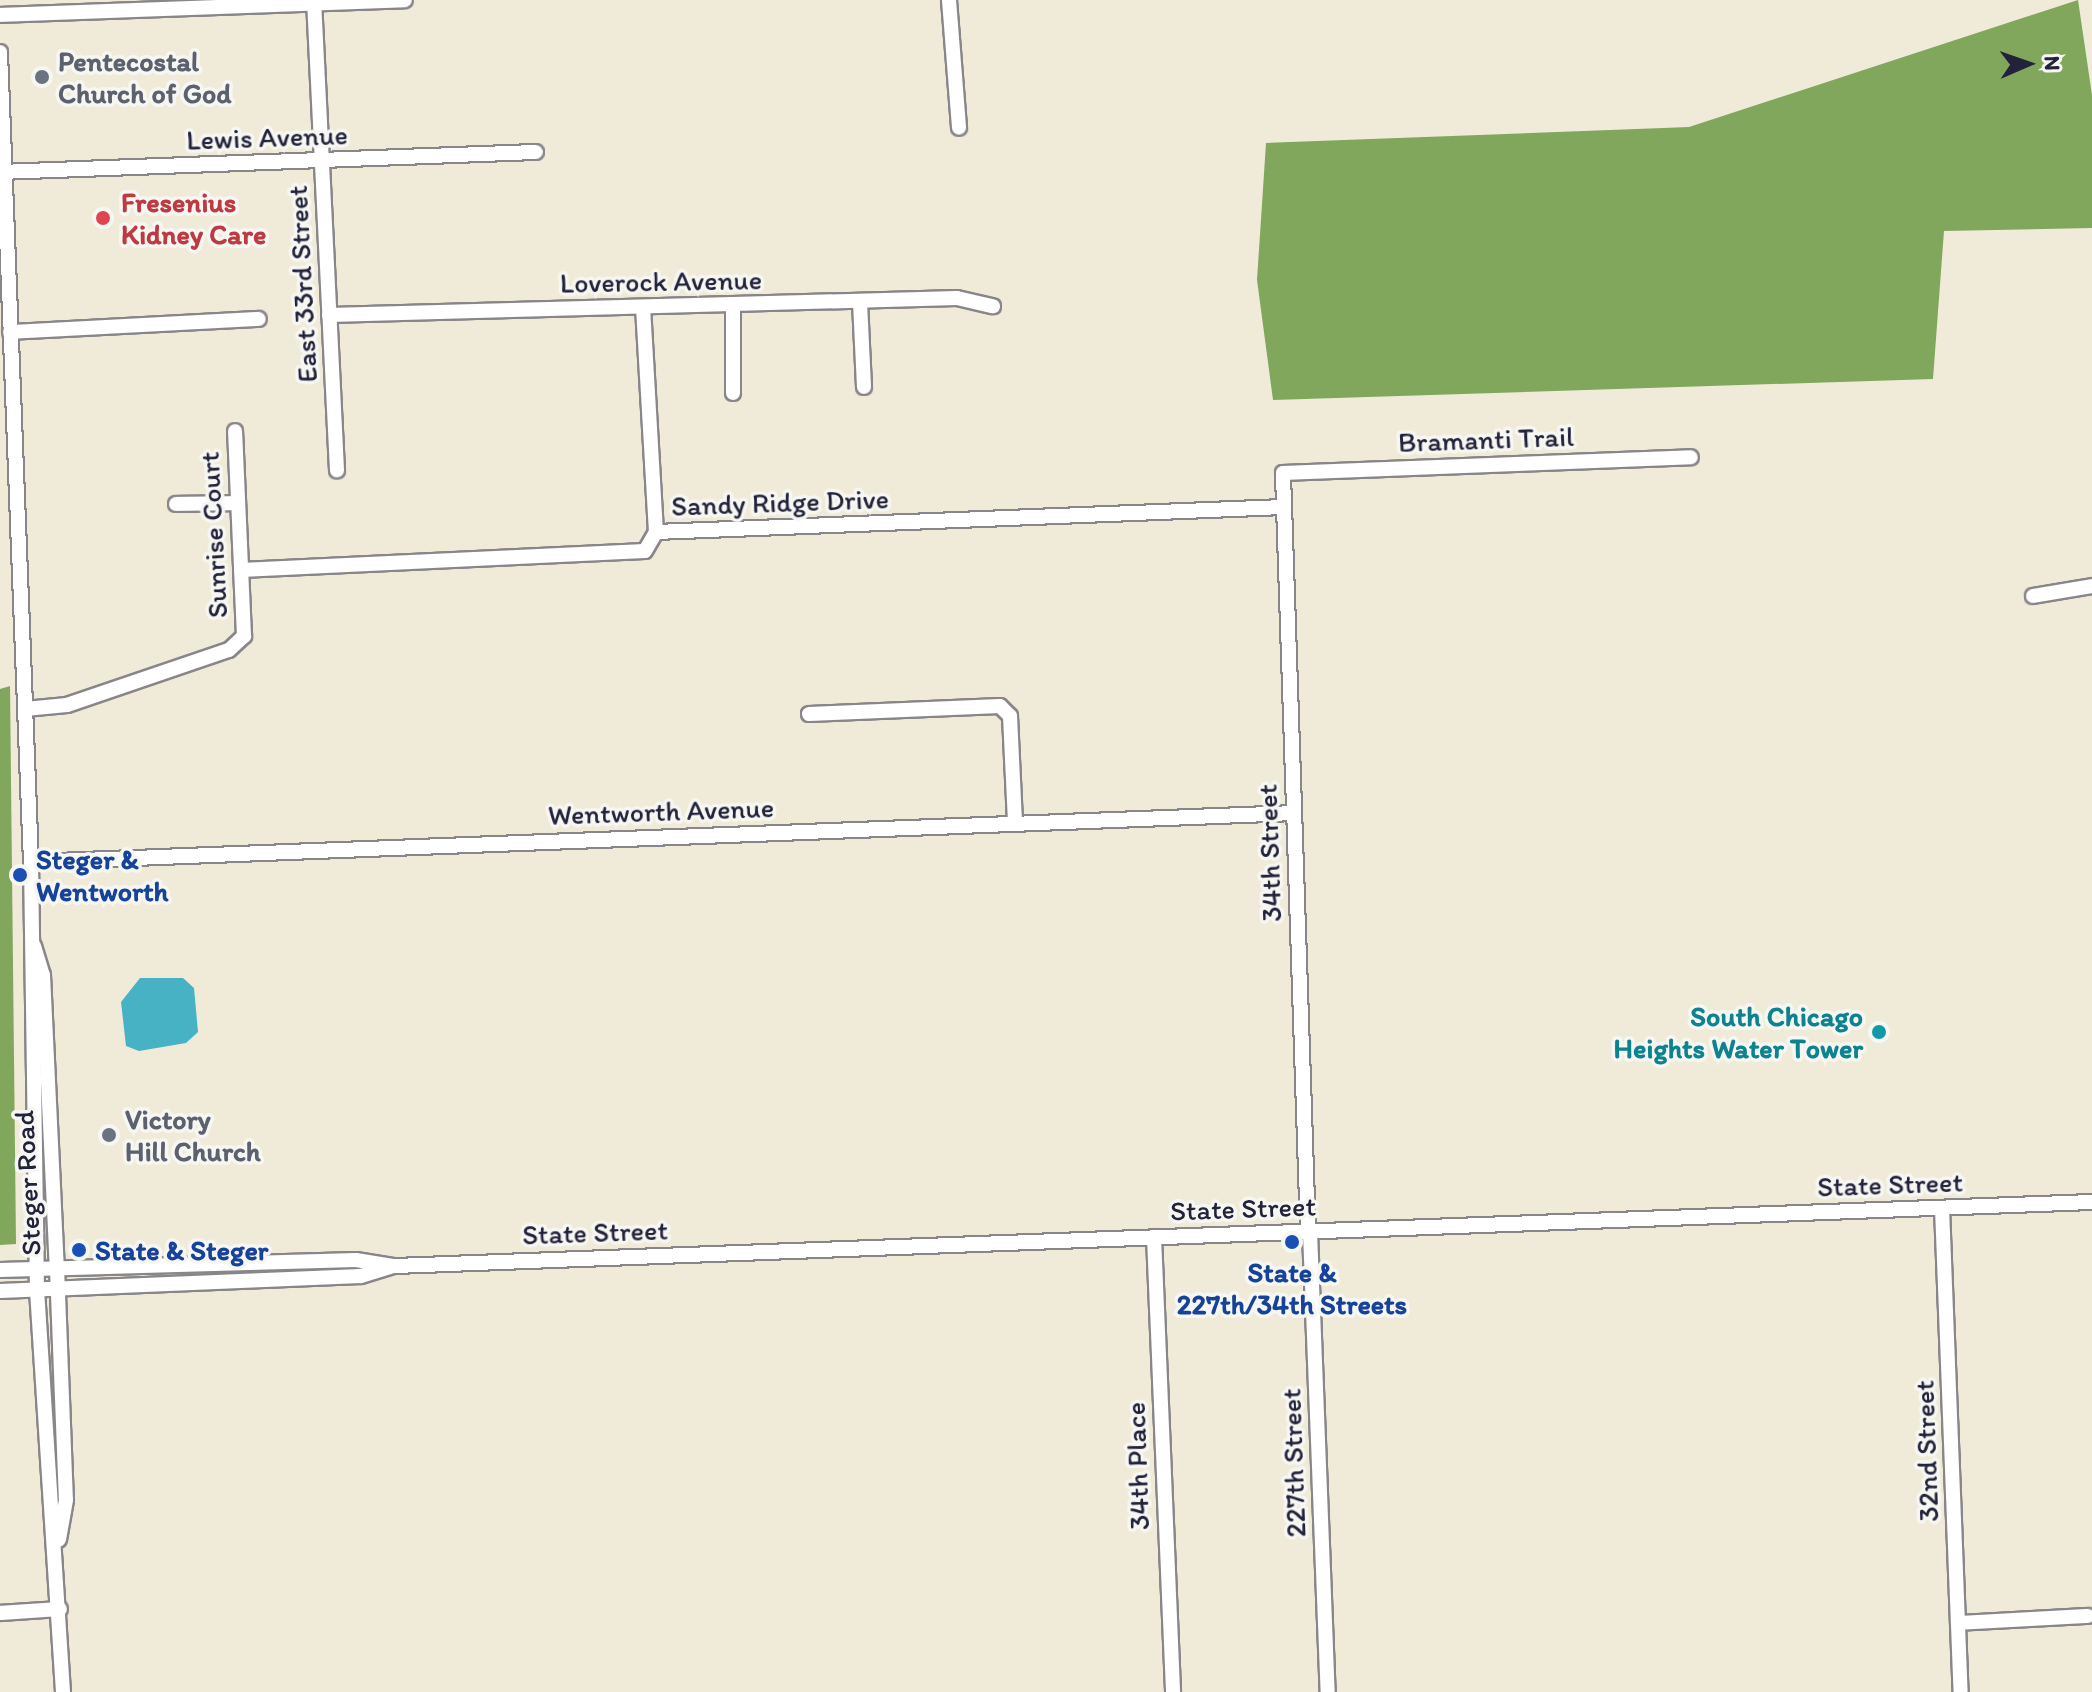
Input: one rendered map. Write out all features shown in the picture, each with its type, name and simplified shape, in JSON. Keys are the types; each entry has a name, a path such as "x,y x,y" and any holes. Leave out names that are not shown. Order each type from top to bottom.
{"street":[{"path":"0,15 405,0"},
{"path":"949,0 959,128"},
{"name":"East 33rd Street","path":"314,2 337,470"},
{"path":"0,52 10,332 7,432 25,709 33,943"},
{"name":"Lewis Avenue","path":"2,172 536,152"},
{"name":"Loverock Avenue","path":"329,315 957,298 993,306"},
{"path":"860,302 864,387"},
{"path":"733,306 733,393"},
{"path":"643,307 656,532"},
{"path":"10,332 259,319"},
{"name":"Sunrise Court","path":"25,709 67,705 229,650 244,636 235,431"},
{"name":"Bramanti Trail","path":"1283,473 1691,457"},
{"name":"34th Street","path":"1283,473 1309,1232"},
{"path":"176,504 238,503"},
{"name":"Sandy Ridge Drive","path":"241,570 645,551 656,532 1284,507"},
{"path":"2033,596 2092,586"},
{"path":"809,714 1000,706 1010,716 1015,824"},
{"name":"Wentworth Avenue","path":"31,862 1294,813"},
{"name":"Steger Road","path":"33,943 36,1268 47,1501 57,1547 63,1692"},
{"name":"Steger Road","path":"33,943 43,975 58,1289 66,1500 57,1547"},
{"name":"State Street","path":"0,1270 356,1260 395,1266 2092,1202"},
{"name":"32nd Street","path":"1942,1208 1961,1692"},
{"name":"227th Street","path":"1309,1232 1328,1692"},
{"name":"34th Place","path":"1154,1237 1173,1692"},
{"name":"State Street","path":"0,1291 361,1276 395,1266"},
{"path":"0,1613 60,1609"},
{"path":"1958,1623 2088,1616"}],"green space":[{"path":"2078,0 2092,95 2092,228 1944,231 1933,379 1273,400 1257,280 1266,143 1689,127"},
{"path":"10,686 16,1244 0,1245 0,689"}],"water":[{"path":"140,978 183,978 194,988 198,1032 186,1043 139,1051 126,1046 121,1002"}],"place":[{"name":"Pentecostal Church of God","path":"42,77"},
{"name":"Fresenius Kidney Care","path":"103,218"},
{"name":"Steger & Wentworth","path":"20,875"},
{"name":"South Chicago Heights Water Tower","path":"1879,1032"},
{"name":"Victory Hill Church","path":"109,1135"},
{"name":"State & 227th/34th Streets","path":"1292,1242"},
{"name":"State & Steger","path":"79,1250"}]}
